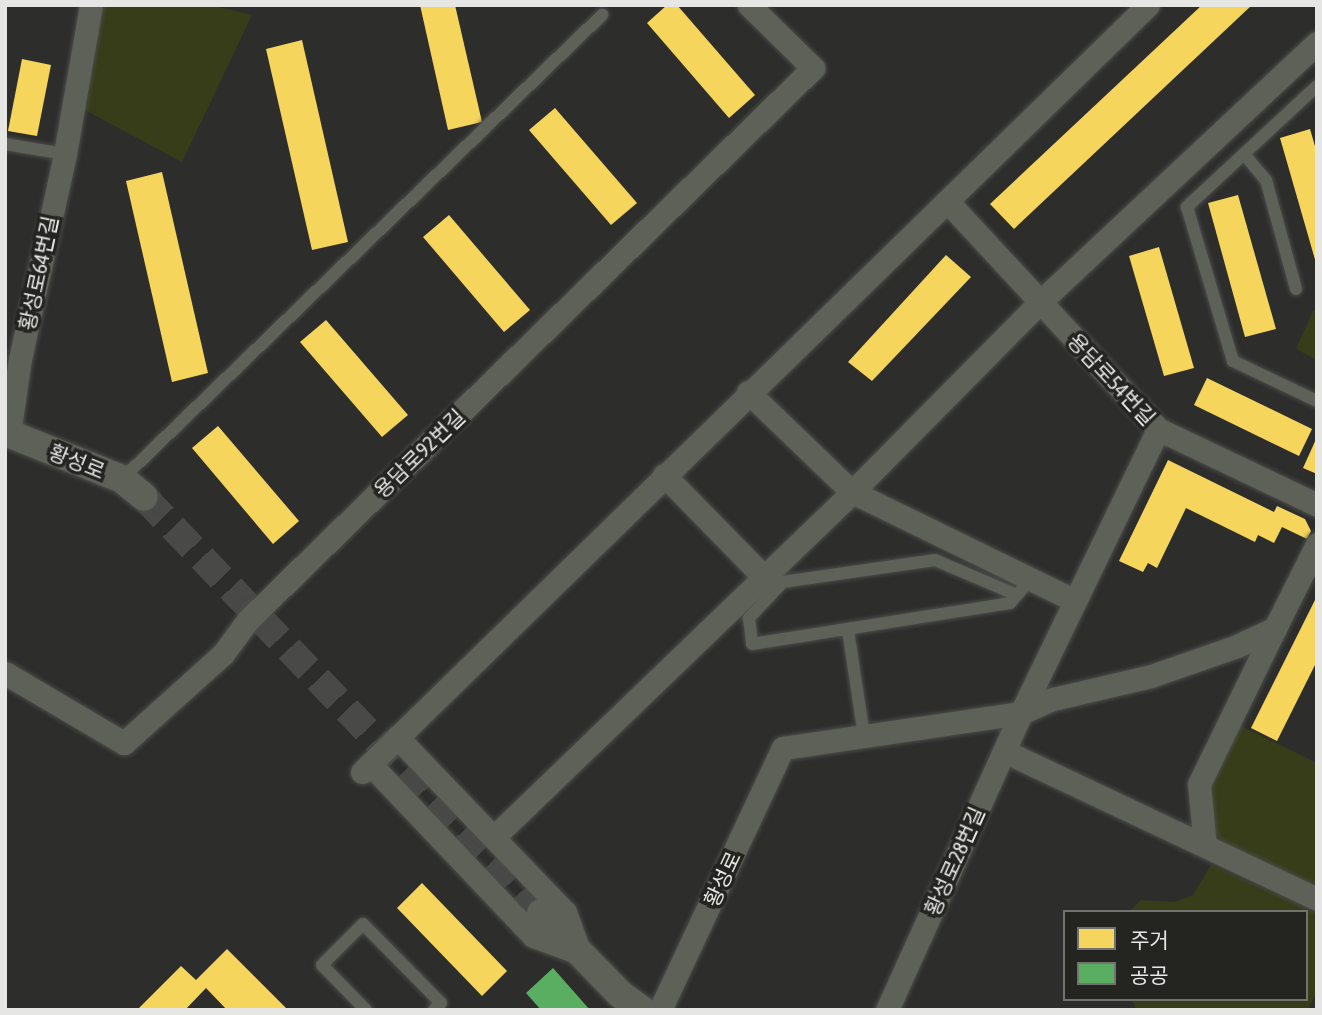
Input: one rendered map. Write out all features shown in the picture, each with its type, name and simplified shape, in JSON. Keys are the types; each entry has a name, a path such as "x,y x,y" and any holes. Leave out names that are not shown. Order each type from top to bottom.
{"street":[{"name":"황성로64번길","path":"7,433 20,359 65,154 91,5"},
{"name":"용담로92번길","path":"5,673 124,743 223,654 248,620 813,68 749,5"},
{"path":"580,953 533,936 366,768 1148,5"},
{"path":"494,837 852,492 1040,302 1317,43"},
{"name":"용담로54번길","path":"947,201 1158,429 1317,505"},
{"path":"748,393 852,492 1024,587 1075,601"},
{"name":"황성로28번길","path":"887,1010 1021,713 1158,429"},
{"name":"황성로","path":"7,433 122,479 144,497"},
{"path":"664,475 764,577"},
{"path":"1205,846 1199,785 1317,544"},
{"path":"864,736 1021,713 1053,699 1151,676 1237,646 1275,628"},
{"name":"황성로","path":"660,1010 783,748 864,736"},
{"path":"397,737 565,912 580,953"},
{"path":"1004,751 1317,899"},
{"path":"541,913 620,995 642,1010"}],"lane":[{"path":"122,479 602,15"},
{"path":"1317,86 1187,207 1233,361 1317,401"},
{"path":"5,144 65,154"},
{"path":"1244,154 1266,180 1296,289"},
{"path":"935,560 1024,587 1010,603 752,644 748,618 783,582 935,560"},
{"path":"848,630 864,736"},
{"path":"366,1010 321,965 363,924 441,1003 434,1010"}],"green space":[{"path":"100,5 211,5 252,15 182,162 81,108"},
{"path":"1317,310 1317,360 1296,349 1313,311"},
{"path":"1235,723 1317,763 1317,887 1223,844 1213,828 1208,787"},
{"path":"1211,865 1317,912 1317,990 1308,1010 1136,1010 1133,1001 1308,1001 1308,910 1131,910 1141,900 1175,902 1193,895"}],"building: 주거":[{"path":"420,5 455,5 482,122 448,130"},
{"path":"667,5 677,5 755,95 729,118 647,23"},
{"path":"1202,5 1252,5 1014,229 990,204"},
{"path":"302,40 348,242 312,250 266,49"},
{"path":"22,59 51,65 37,136 8,131"},
{"path":"555,108 637,203 611,225 529,130"},
{"path":"1310,129 1317,153 1316,263 1280,138"},
{"path":"162,172 208,373 172,382 126,181"},
{"path":"1238,195 1276,329 1245,337 1208,203"},
{"path":"449,215 530,310 504,332 423,237"},
{"path":"1159,247 1194,368 1164,376 1129,256"},
{"path":"946,255 971,277 872,381 848,362"},
{"path":"326,320 408,415 382,437 300,342"},
{"path":"1207,378 1312,429 1299,456 1194,405"},
{"path":"218,426 299,521 273,544 192,448"},
{"path":"1317,437 1317,474 1303,468"},
{"path":"1168,460 1274,512 1277,506 1305,519 1311,531 1307,539 1282,527 1274,543 1258,535 1255,542 1186,508 1157,568 1148,563 1143,572 1119,561"},
{"path":"1317,596 1317,661 1277,741 1251,728"},
{"path":"422,883 507,971 482,996 397,908"},
{"path":"227,949 288,1010 227,1010 206,988 185,1010 137,1010 181,966 196,980"}],"building: 공공":[{"path":"553,968 590,1010 541,1010 526,993"}],"tunnel":[{"path":"144,497 541,913"}]}
